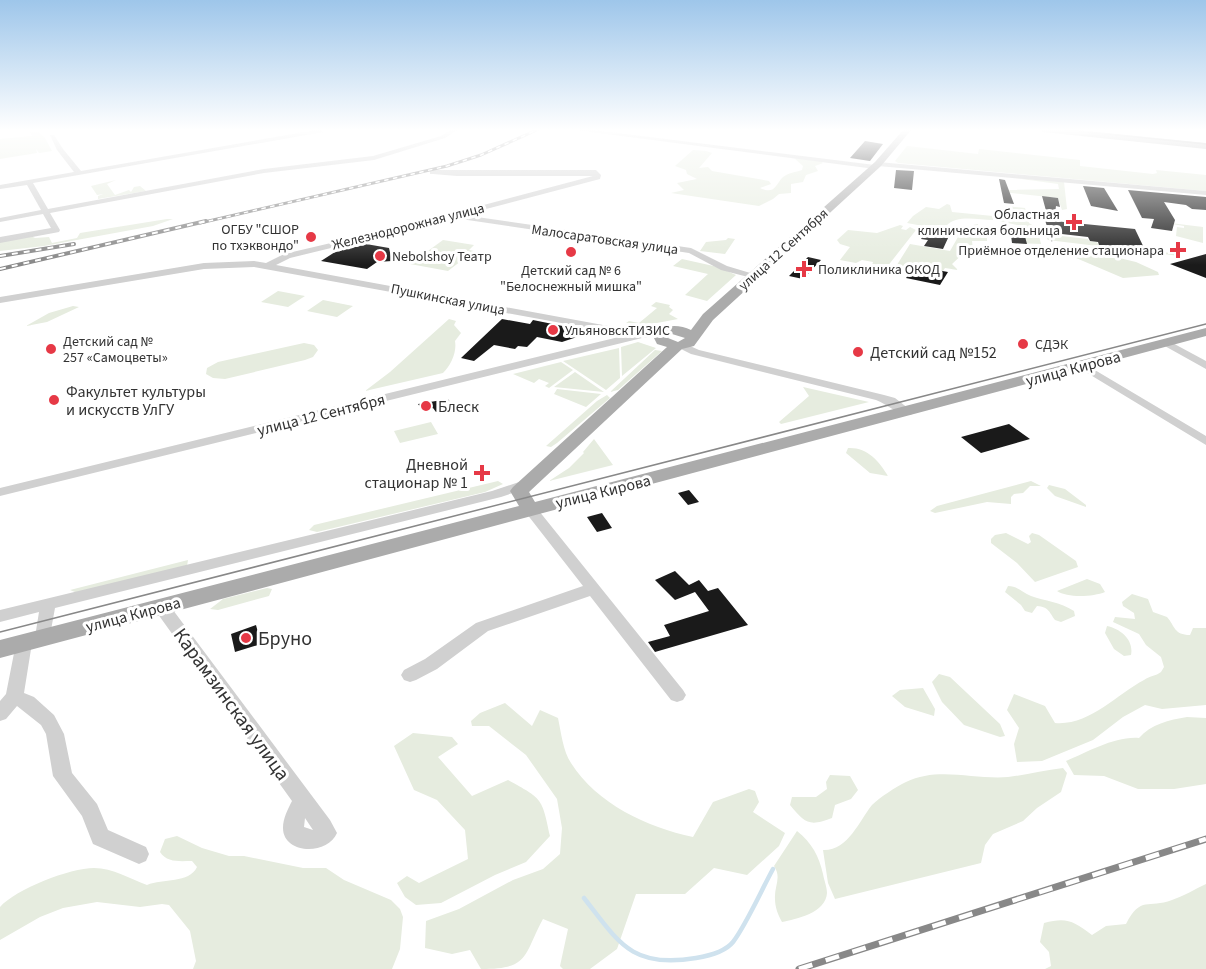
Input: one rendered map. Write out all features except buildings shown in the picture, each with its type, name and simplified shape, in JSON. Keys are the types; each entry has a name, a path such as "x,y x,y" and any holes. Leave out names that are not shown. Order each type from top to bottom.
{"main road":[{"name":"улица 12 Сентября","path":"525,484 628,393 674,338 708,317 867,174"},
{"name":"улица 12 Сентября","path":"674,338 708,317"},
{"name":"улица Кирова","path":"0,649 1206,332"},
{"path":"525,484 519,490 530,509"}],"street":[{"path":"0,187 72,174"},
{"path":"0,220 247,174"},
{"name":"Железнодорожная улица","path":"268,266 287,256 453,216 597,177 596,174"},
{"path":"985,174 1206,193"},
{"path":"0,240 56,230 28,182"},
{"name":"Малосаратовская улица","path":"453,216 691,251 724,268 752,275"},
{"name":"Пушкинская улица","path":"0,300 194,267 254,264 642,335 674,338 695,352 880,397 891,401 907,412"},
{"name":"улица 12 Сентября","path":"0,492 642,335"},
{"path":"1167,343 1206,366"},
{"path":"1083,366 1206,441"},
{"path":"0,616 496,494 525,484"},
{"path":"530,509 677,695"},
{"path":"410,675 431,664 482,627 592,589"},
{"path":"0,714 14,696 48,604"},
{"name":"Карамзинская улица","path":"161,606 303,801"},
{"path":"14,696 28,702 48,720 55,734 63,776 90,811 100,837 139,854"}],"shaded area":[{"path":"687,174 730,174 769,181 771,184 760,188 772,190 785,176 808,174 803,182 791,184 791,193 779,194 759,206 671,193 684,190 677,183 697,179"},
{"path":"1021,174 1198,174 1206,175 1206,191"},
{"path":"1015,178 1064,182 1067,209 1062,210 1058,198 1002,192 1001,190 1059,189 1058,184"},
{"path":"116,180 107,184 115,195 129,190 131,192 134,187 140,186 146,191 98,199 98,196 103,194 97,195 91,186"},
{"path":"947,204 950,205 952,212 993,216 993,220 962,219 946,226 972,230 973,225 978,224 979,233 987,234 987,241 972,241 973,250 966,251 952,264 958,270 945,268 943,271 907,264 901,270 895,268 910,244 950,251 958,237 964,238 952,235 950,231 907,223 926,207 939,209"},
{"path":"1005,206 1025,208 1029,223 1037,228 1041,244 1026,243 1024,233 1028,233 1026,227 999,221 997,211 1006,212 1006,208 1010,209"},
{"path":"173,219 153,226 44,246 0,251 0,241 34,235 35,238 49,237 52,243 77,238 80,233"},
{"path":"1154,221 1203,227 1203,243 1176,236 1177,227 1184,228 1184,226"},
{"path":"903,226 901,229 906,230 910,227 916,230 887,267 872,265 873,262 862,260 856,263 840,260 850,247 840,244 837,240 848,230 877,233"},
{"path":"1044,234 1088,239 1099,245 1179,254 1180,256 1048,240"},
{"path":"735,239 725,254 700,251 706,242"},
{"path":"443,240 474,245 469,250 474,251 448,271 410,264"},
{"path":"1069,246 1136,262 1158,272 1159,275 1123,278 1064,252"},
{"path":"682,259 718,267 736,275 707,301 685,295 708,274 673,266"},
{"path":"278,291 305,296 288,307 261,302"},
{"path":"323,300 353,306 337,317 307,311"},
{"path":"656,302 670,305 669,307 673,310 669,314 678,319 641,326 626,323 629,321 639,323 657,308 651,306"},
{"path":"73,306 79,307 47,322 26,326 49,313"},
{"path":"449,319 456,321 454,325 461,333 455,341 453,358 443,373 365,391 390,372"},
{"path":"638,342 656,348 622,376 621,347"},
{"path":"304,343 314,345 318,350 313,357 225,379 213,378 206,374 207,368 218,362"},
{"path":"619,348 620,378 606,390 563,361"},
{"path":"655,350 662,351 618,390 610,392"},
{"path":"561,362 573,370 549,388 545,386 549,383 539,379 534,383 513,374"},
{"path":"575,372 604,392 554,387"},
{"path":"803,387 869,402 781,424 779,422 809,396"},
{"path":"557,389 601,394 586,407 554,394"},
{"path":"607,395 610,398 557,443 551,447 546,446 597,401"},
{"path":"431,422 438,434 400,443 394,431"},
{"path":"594,439 613,465 549,481 569,468"},
{"path":"848,448 867,452 881,465 888,476 870,473 846,453"},
{"path":"498,481 503,484 485,492 317,532 309,530 314,525"},
{"path":"1031,481 1041,486 1030,486 1023,493 1014,494 1011,497 1011,504 987,502 935,513 930,511 937,506"},
{"path":"1049,485 1065,489 1086,507 1055,496 1047,488"},
{"path":"1006,533 1028,544 1031,542 1029,536 1032,533 1039,535 1076,561 1078,567 1035,582 1017,563 991,543 995,535"},
{"path":"188,560 187,566 80,594 70,590"},
{"path":"1087,579 1100,584 1105,592 1080,596 1057,591"},
{"path":"1008,586 1063,606 1074,611 1075,616 1061,622 1055,620 1044,607 1037,606 1032,613 1025,611 1005,592"},
{"path":"267,588 272,589 269,596 218,610 210,609 223,599"},
{"path":"1132,594 1148,599 1153,612 1167,617 1176,629 1185,635 1190,635 1193,628 1206,628 1206,705 1162,709 1145,705 1123,717 1093,740 1042,761 1017,762 1014,744 1019,728 1007,710 1014,694 1045,706 1055,723 1067,723 1091,715 1134,686 1161,672 1164,667 1161,657 1146,645 1139,634 1113,622 1115,617 1135,619 1134,613 1123,606 1122,602"},
{"path":"1107,626 1125,636 1130,645 1131,655 1124,656 1114,649 1105,633"},
{"path":"939,674 950,677 1000,724 1005,736 1000,737 964,725 942,702 932,682"},
{"path":"923,688 935,709 934,716 905,707 892,696 900,690"},
{"path":"505,703 532,726 540,710 558,718 564,747 571,763 582,778 624,812 658,827 693,837 713,802 749,789 755,791 759,802 753,812 785,833 779,846 747,875 714,868 685,894 636,894 617,949 590,969 563,969 560,966 568,929 543,919 523,958 509,966 481,969 470,950 452,954 425,948 426,921 459,909 513,880 543,869 560,854 562,828 557,799 526,755 489,726 472,726 471,721 480,713"},
{"path":"1187,717 1206,718 1206,784 1174,789 1138,789 1104,776 1074,775 1066,761 1111,742 1139,738 1155,726"},
{"path":"413,733 452,737 458,744 438,757 472,796 508,780 528,791 539,800 542,806 550,836 526,862 441,903 416,905 405,897 397,883 407,876 419,883 468,859 465,830 437,800 414,790 394,746"},
{"path":"1063,768 1067,773 1061,792 1037,808 1023,821 993,834 985,845 981,863 835,899 828,883 823,850 839,846 852,834 872,805 906,782 931,775 1008,777"},
{"path":"830,775 850,776 858,790 851,799 835,805 832,818 813,823 808,822 790,805 792,797 816,797 827,789 826,782"},
{"path":"797,831 811,845 817,856 827,893 822,906 816,910 802,917 782,922 776,905 775,894 778,878 774,866"},
{"path":"177,836 202,848 229,856 244,856 303,868 326,868 344,880 391,900 400,909 403,917 400,949 392,969 193,969 196,961 190,931 169,905 162,904 140,907 97,902 63,908 40,917 0,940 0,907 18,893 58,876 84,869 101,868 147,885 188,876 197,867 192,861 170,860 160,852 165,839"},
{"path":"1206,884 1206,969 1045,969 1051,966 1049,952 1040,942 1044,923 1064,920 1080,926 1092,935 1106,926 1126,924 1136,909 1141,906 1172,900"}],"waterway":[{"path":"584,898 618,940 642,956 656,960 696,958 721,951 733,942 773,869"}],"tram line":[{"path":"0,632 1206,324"}],"railway":[{"path":"200,223 411,174"},
{"path":"0,269 206,221"},
{"path":"0,256 74,244"},
{"path":"799,969 1206,839"}],"place":[{"name":"Областная клиническая больница","path":"1074,222"},
{"name":"ОГБУ \"СШОР по тхэквондо\"","path":"311,237"},
{"name":"Приёмное отделение стационара","path":"1178,250"},
{"name":"Детский сад № 6 \"Белоснежный мишка\"","path":"571,252"},
{"name":"Nebolshoy Театр","path":"380,256"},
{"name":"Поликлиника ОКОД","path":"804,269"},
{"name":"УльяновскТИЗИС","path":"553,330"},
{"name":"СДЭК","path":"1023,344"},
{"name":"Детский сад № 257 «Самоцветы»","path":"51,349"},
{"name":"Детский сад №152","path":"858,352"},
{"name":"Факультет культуры и искусств УлГУ","path":"54,400"},
{"name":"Блеск","path":"426,406"},
{"name":"Дневной стационар № 1","path":"482,473"},
{"name":"Бруно","path":"246,638"}]}
